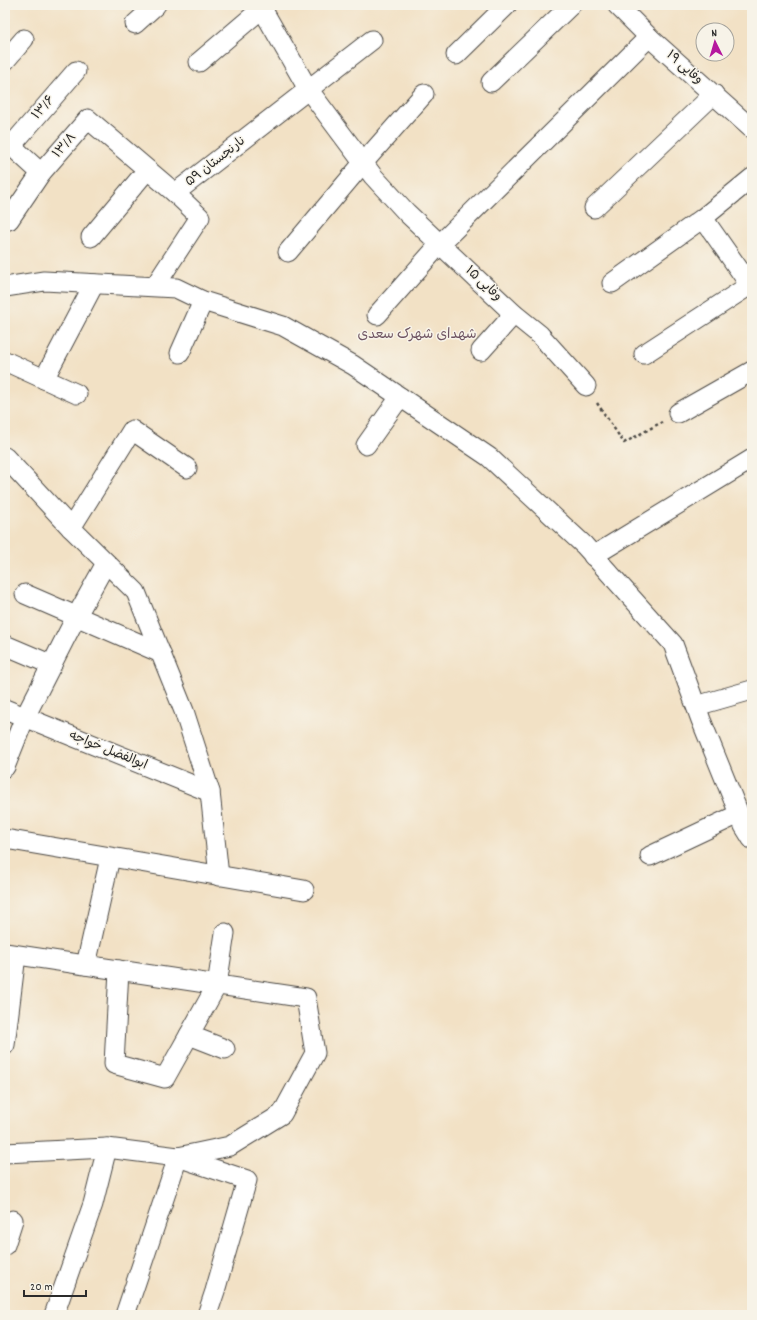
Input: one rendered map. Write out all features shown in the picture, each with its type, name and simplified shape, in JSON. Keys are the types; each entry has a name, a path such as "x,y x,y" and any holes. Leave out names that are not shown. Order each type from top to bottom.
{"street":[{"path":"135,24 156,5"},
{"path":"456,55 507,5"},
{"path":"491,82 571,5"},
{"name":"وفایی ۱۹","path":"617,5 649,37 752,129"},
{"path":"199,62 263,6"},
{"name":"وفایی ۱۵","path":"263,6 308,89 373,176 407,213 514,314 540,336 586,386"},
{"path":"377,315 440,244 649,37"},
{"path":"5,61 24,39"},
{"name":"نارنجستان ۵۹","path":"88,119 175,193 372,40"},
{"name":"۱۳/۶","path":"8,143 76,71"},
{"path":"288,252 363,163 424,94"},
{"path":"594,208 714,94"},
{"name":"۱۳/۸","path":"9,220 41,173 88,119"},
{"path":"8,143 41,173"},
{"path":"91,237 147,170"},
{"path":"612,283 703,218 752,178"},
{"path":"154,286 200,217 175,193"},
{"path":"644,354 751,286 703,218"},
{"path":"5,287 44,281 176,288 203,301 283,326 352,365 489,458 584,545 673,644 739,814 752,839"},
{"path":"44,379 94,284"},
{"path":"180,353 203,301"},
{"path":"481,351 514,314"},
{"path":"5,361 77,394"},
{"path":"678,413 752,371"},
{"path":"366,445 400,397"},
{"path":"71,528 132,430 187,468"},
{"path":"5,456 71,528 136,592 184,711 210,792 219,876"},
{"path":"593,556 752,460"},
{"path":"5,766 25,718 76,617 106,563"},
{"path":"25,594 161,653"},
{"path":"5,646 52,665"},
{"path":"696,706 752,690"},
{"name":"ابوالفضل خواجه","path":"5,710 210,792"},
{"path":"650,856 739,814"},
{"path":"5,839 304,890"},
{"path":"86,965 110,858"},
{"path":"119,970 114,1064 165,1078 217,985 225,932"},
{"path":"5,1045 11,954 306,998 315,1053 282,1114 230,1146 178,1158"},
{"path":"189,1035 225,1049"},
{"path":"54,1315 93,1204 107,1148"},
{"path":"5,1153 107,1148 178,1158 247,1180 207,1315"},
{"path":"125,1315 178,1158"},
{"path":"5,1244 13,1220"}],"path":[{"path":"586,386 624,442 678,413"}],"district":[{"name":"شهدای شهرک سعدی","path":"417,335"}]}
